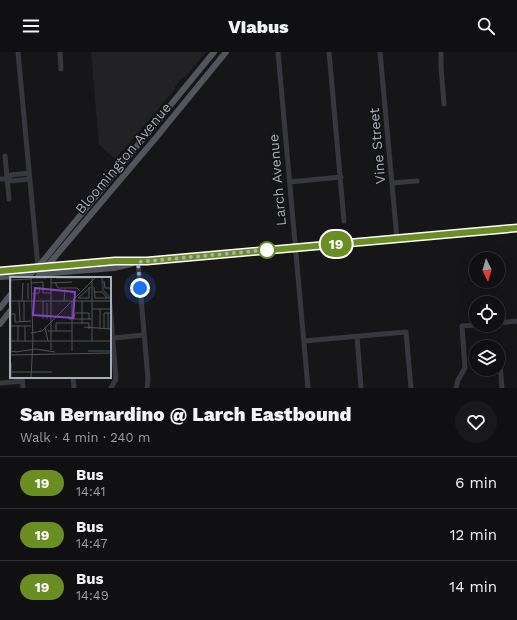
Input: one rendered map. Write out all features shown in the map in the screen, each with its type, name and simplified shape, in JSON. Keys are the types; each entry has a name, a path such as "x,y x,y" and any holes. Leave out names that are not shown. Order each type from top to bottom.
{"main road":[{"name":"Bloomington Avenue","path":"28,277 38,267 140,144 152,127 214,52"},
{"name":"Bloomington Avenue","path":"39,276 226,52"},
{"path":"186,86 193,93"},
{"path":"127,172 125,167 135,155 140,144"},
{"path":"0,270 115,261 138,262 517,228"},
{"path":"62,249 63,258 69,264"},
{"path":"28,277 114,268 138,262"},
{"path":"0,278 9,278"},
{"path":"0,308 10,295"},
{"path":"0,324 10,311"}],"street":[{"path":"18,52 39,276"},
{"path":"60,52 61,69"},
{"name":"Larch Avenue","path":"278,52 308,388"},
{"path":"329,52 344,221"},
{"name":"Vine Street","path":"380,52 397,238"},
{"path":"441,52 444,104"},
{"path":"6,156 9,199"},
{"path":"0,179 7,178 12,181 29,176"},
{"path":"290,182 341,177"},
{"path":"392,184 417,181"},
{"path":"138,262 148,379 147,388"},
{"path":"111,315 116,379 111,388"},
{"path":"505,322 517,321"},
{"path":"456,388 458,380 465,368 462,326 469,326"},
{"path":"304,341 406,332 411,388"},
{"path":"113,338 144,335"},
{"path":"357,336 361,388"},
{"path":"501,376 502,388"},
{"path":"73,378 74,388"},
{"path":"0,383 22,379 23,388"}],"shaded area":[{"path":"91,52 206,52 185,77 182,78 175,89 115,159 99,145"}],"bus line":[{"name":"19","path":"0,271 69,264 115,261 138,262 517,228"}],"route":[{"path":"140,288 138,262 267,250"}]}
